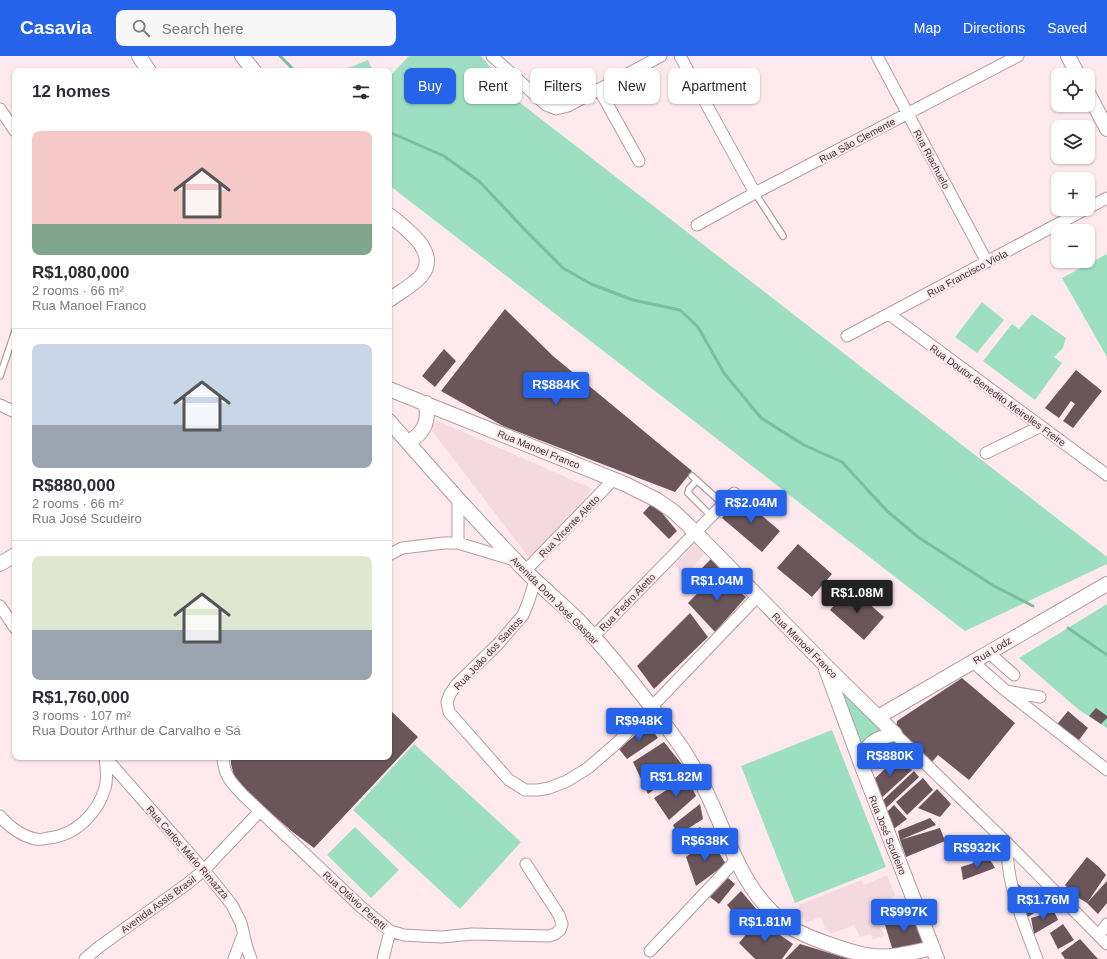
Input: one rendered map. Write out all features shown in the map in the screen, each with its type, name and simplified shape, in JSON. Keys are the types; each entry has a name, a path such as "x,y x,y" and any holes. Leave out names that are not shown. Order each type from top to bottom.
{"street":[{"path":"139,56 147,68"},
{"path":"242,56 252,68"},
{"path":"492,56 546,105 556,109 568,106 662,56"},
{"path":"680,56 755,193"},
{"name":"Rua Riachuelo","path":"877,56 987,262"},
{"name":"Rua São Clemente","path":"697,225 755,193 1018,56"},
{"path":"1068,56 1074,68"},
{"path":"599,89 639,161"},
{"path":"1095,106 1107,129"},
{"path":"0,109 12,127"},
{"name":"Rua Francisco Viola","path":"1095,204 1107,198"},
{"name":"Rua Francisco Viola","path":"847,336 1072,216"},
{"path":"392,217 415,236 422,246 426,257 427,267 422,275 413,283 392,298"},
{"name":"Rua Doutor Benedito Meirelles Freire","path":"889,314 1107,475"},
{"name":"Rua Manoel Franco","path":"392,390 613,480 657,500 673,511 825,665 1007,843 1107,944"},
{"path":"392,399 396,396 404,395"},
{"path":"408,442 419,435 425,425 428,415 426,403"},
{"path":"0,405 12,411"},
{"name":"Avenida Dom José Gaspar","path":"392,424 514,560 593,637 620,668 674,736 694,768 749,885 764,905 788,926 813,938 842,948 874,956 935,954"},
{"path":"986,453 1041,426"},
{"name":"Rua Vicente Aletto","path":"530,576 613,480"},
{"name":"Rua Pedro Aletto","path":"593,637 734,493"},
{"path":"458,498 458,543"},
{"path":"392,553 402,548 408,547 458,543 514,560"},
{"path":"0,564 12,557"},
{"name":"Rua João dos Santos","path":"530,576 528,602 523,615 498,644 456,685 447,702 449,712 509,780 525,790 548,788 567,781 588,768 618,742 651,707"},
{"name":"Rua Lodz","path":"878,716 1107,584"},
{"path":"651,707 758,596"},
{"path":"0,606 12,624"},
{"path":"988,652 1014,675"},
{"path":"972,662 1006,691 1107,770"},
{"name":"Rua José Scudeiro","path":"825,665 863,769 935,954"},
{"path":"1006,691 1040,697"},
{"path":"863,769 862,758 870,744 886,736 895,734"},
{"path":"0,816 19,833 36,840 54,838 67,834 82,824 92,814 99,802 106,787 107,773 105,760"},
{"name":"Rua Carlos Mário Rimazza","path":"108,760 204,870 232,905 241,923 251,959"},
{"name":"Rua Otávio Peretti","path":"223,760 223,767 229,780 243,795 360,906 390,931 404,935 442,937 472,934 541,936 555,934 560,930 562,924 559,915 526,864"},
{"name":"Avenida Assis Brasil","path":"85,959 99,947 187,884 204,870 260,811"},
{"path":"1007,843 1007,859 1011,885 1037,959"},
{"path":"650,951 736,860"},
{"path":"1099,935 1107,924"},
{"path":"383,959 390,931"},
{"path":"234,959 243,934"}],"lane":[{"path":"755,193 783,236"},
{"path":"0,376 12,340"},
{"path":"711,516 688,493 689,488 695,478 723,504"}],"shaded area":[{"path":"438,421 593,489 530,559 432,431 432,423"},
{"path":"696,542 704,554 683,579 675,564"},
{"path":"887,875 895,895 891,898 893,904 872,912 882,926 880,928 885,935 873,940 870,934 860,937 854,925 830,934 829,930 826,931 821,917 806,923 798,905 862,880 864,885"}],"green space":[{"path":"409,56 481,56 491,68 464,68 464,104 522,104 1107,557 1107,564 965,631 392,187 392,74"},
{"path":"368,60 372,68 348,68"},
{"path":"1107,254 1107,357 1062,278 1081,268 1095,268 1095,260"},
{"path":"982,302 1004,320 977,353 955,337"},
{"path":"1032,314 1066,338 1063,348 1054,357 1062,363 1035,400 983,361 1012,324 1019,329"},
{"path":"1107,604 1107,728 1079,710 1019,658"},
{"path":"837,685 886,730 860,750"},
{"path":"832,730 886,867 795,903 741,766"},
{"path":"414,744 521,842 460,909 353,810"},
{"path":"355,827 399,870 371,898 327,855"}],"building":[{"path":"505,309 553,356 692,471 675,492 503,426 441,391"},
{"path":"444,349 456,361 435,387 422,376"},
{"path":"1076,370 1102,391 1073,428 1063,421 1075,404 1071,401 1059,418 1045,408"},
{"path":"740,497 780,531 762,552 722,518"},
{"path":"653,502 677,531 669,539 643,513"},
{"path":"798,544 832,574 812,597 777,568"},
{"path":"711,559 719,568 707,575 700,570"},
{"path":"717,573 746,597 715,632 688,603"},
{"path":"850,587 884,617 864,640 830,610"},
{"path":"690,613 708,637 654,689 637,666"},
{"path":"962,678 1015,723 969,780 938,755 931,763 896,731 897,721"},
{"path":"1096,708 1107,716 1101,724 1089,716"},
{"path":"1068,711 1088,728 1076,744 1054,728"},
{"path":"392,712 418,737 314,848 294,833 236,783 231,760 392,760"},
{"path":"648,724 658,738 627,759 619,749"},
{"path":"892,739 896,744 872,766 869,753"},
{"path":"664,742 684,767 648,794 633,762"},
{"path":"900,755 912,770 877,802 871,782"},
{"path":"914,771 919,777 885,809 881,802"},
{"path":"687,777 696,796 669,820 654,798"},
{"path":"923,778 933,790 907,815 896,802"},
{"path":"937,789 951,804 940,817 918,808"},
{"path":"700,804 703,819 678,835 673,825"},
{"path":"894,805 907,819 891,831 886,813"},
{"path":"930,818 936,825 900,840 898,831"},
{"path":"700,827 704,832 682,852 677,843"},
{"path":"940,828 945,841 906,857 900,840"},
{"path":"710,839 726,864 696,886 686,857"},
{"path":"1087,857 1106,875 1087,903 1074,895 1065,885"},
{"path":"989,858 995,868 963,880 961,867"},
{"path":"728,878 735,884 719,904 710,897"},
{"path":"1107,881 1107,903 1098,914 1087,903"},
{"path":"1017,883 1044,907 1026,918"},
{"path":"741,891 758,911 744,926 727,905"},
{"path":"909,897 912,907 883,921 881,909"},
{"path":"1054,911 1058,920 1034,934 1031,918"},
{"path":"913,912 924,943 893,951 885,925"},
{"path":"758,920 793,944 782,959 755,959 739,943"},
{"path":"1063,924 1074,940 1058,949 1050,933"},
{"path":"1080,939 1098,959 1065,959 1061,953"},
{"path":"800,944 849,959 785,959"}],"waterway":[{"path":"280,56 292,68"},
{"path":"392,133 444,156 480,182 563,268 591,284 633,300 680,310 698,327 724,373 761,418 804,445 842,462 887,511 918,537 994,586 1033,606"},
{"path":"1068,628 1107,655"}]}
